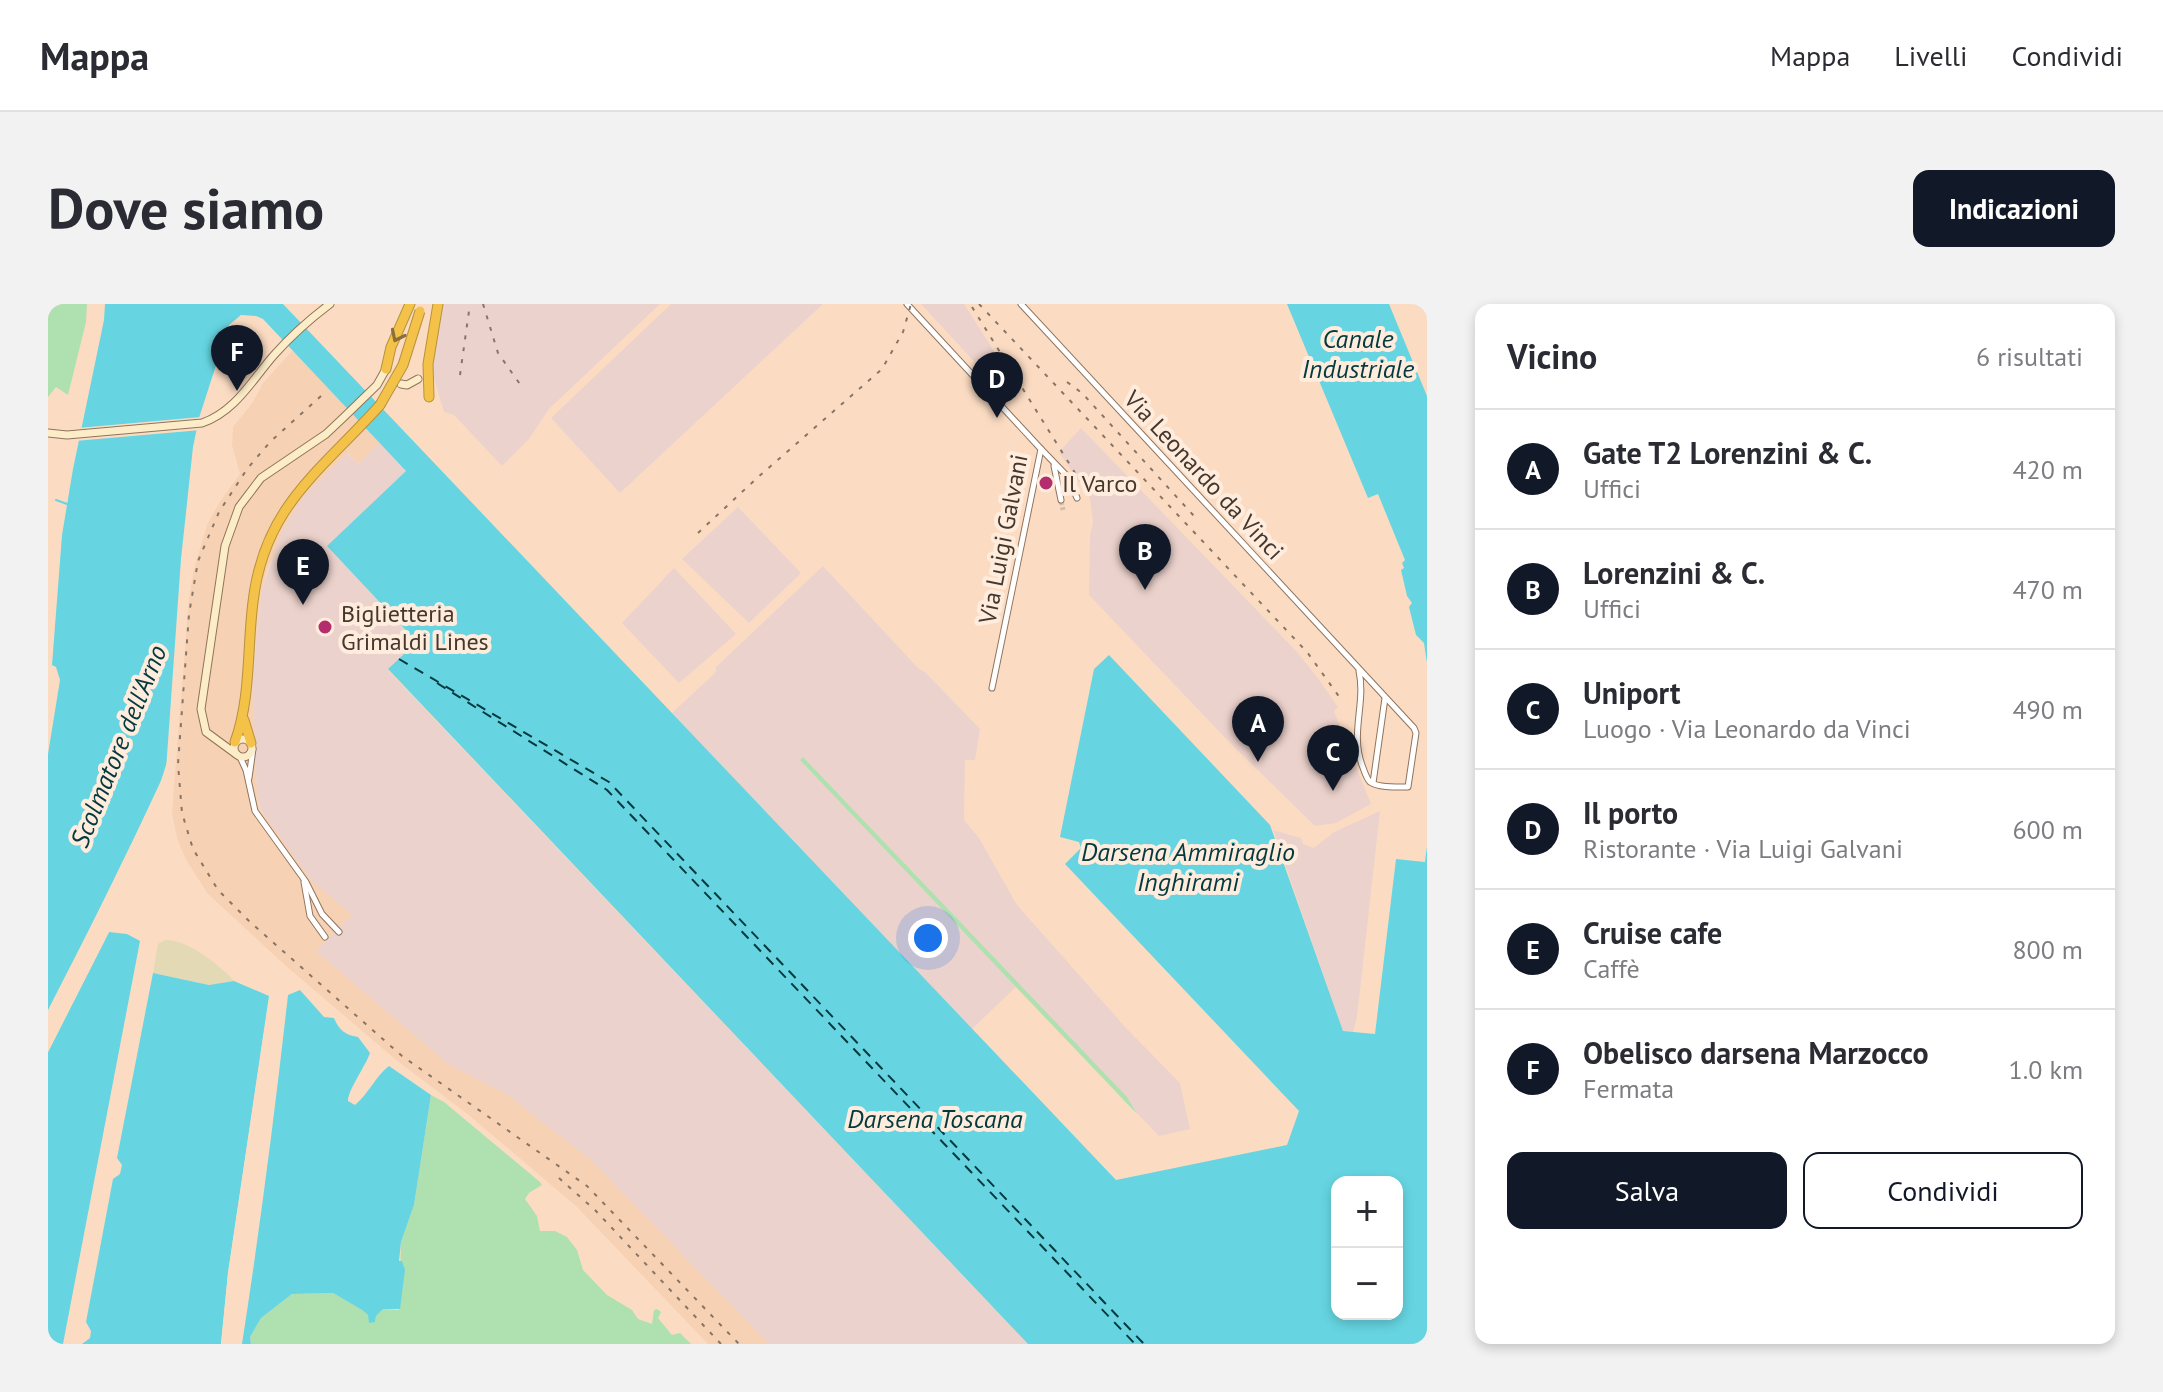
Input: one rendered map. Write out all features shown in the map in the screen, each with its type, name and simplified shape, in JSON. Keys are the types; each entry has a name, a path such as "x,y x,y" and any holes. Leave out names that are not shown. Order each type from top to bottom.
{"highway":[{"path":"386,369 391,347 410,304"},
{"path":"429,397 428,364 438,304"},
{"path":"235,743 243,716 257,575 276,523 303,484 385,398 409,352 420,306"},
{"path":"418,379 428,364"},
{"path":"243,716 252,746"}],"street":[{"path":"315,316 324,304"},
{"path":"48,433 67,435 202,423 219,417 281,348 330,304"},
{"name":"Via Luigi Galvani","path":"907,304 1041,449 992,688"},
{"name":"Via Leonardo da Vinci","path":"1021,304 1416,733 1410,785 1373,784"},
{"path":"252,746 248,756 238,756 209,736 203,726 202,694 229,530 243,499 261,478 326,434 370,392 386,369"},
{"path":"401,384 407,385 418,379"},
{"path":"370,392 386,385"},
{"path":"1041,449 1068,477 1077,498"},
{"path":"1052,461 1059,480 1061,500"},
{"path":"1359,671 1361,701 1357,750 1368,780 1373,784"},
{"path":"1373,784 1385,697"},
{"path":"219,742 235,743 244,738 252,746 249,783"},
{"path":"235,743 255,811 312,891 322,914 339,932"},
{"path":"302,877 310,916 325,937"}],"shaded area":[{"path":"443,304 660,304 549,409 529,439 502,466 454,415 444,412 432,372"},
{"path":"671,304 823,304 620,493 551,418"},
{"path":"921,304 964,304 1018,389 1006,396"},
{"path":"293,350 380,443 358,464 348,453 269,564 262,589 252,679 260,810 352,915 316,951 448,1064 506,1094 591,1160 769,1344 708,1344 576,1206 286,966 208,894 186,860 177,838 172,812 194,569 207,525 240,474 232,445 233,427 253,402 263,383"},
{"path":"1081,428 1297,652 1317,677 1338,707 1334,711 1371,804 1336,823 1315,826 1233,746 1089,595 1093,522 1090,498 1059,452"},
{"path":"380,443 406,471 327,546 417,642 388,670 1028,1344 769,1344 591,1160 506,1094 448,1064 316,951 352,915 312,881 261,810 257,794 252,679 262,589 282,531 303,497 347,453 358,464"},
{"path":"738,507 801,573 749,623 682,559"},
{"path":"823,566 980,729 975,760 965,760 964,820 979,838 1017,905 1127,1029 1180,1083 1190,1129 1159,1136 1016,987 972,1029 672,713"},
{"path":"674,568 736,634 679,683 622,623"},
{"path":"1380,811 1357,1017 1353,1032 1343,1031 1273,830 1301,838 1303,844 1314,848 1334,832"}],"green space":[{"path":"48,304 87,304 86,322 68,395 56,387 48,397"},
{"path":"803,757 1127,1097 1137,1114 800,760"},
{"path":"431,1095 444,1102 540,1182 542,1185 525,1199 537,1216 540,1231 555,1231 567,1237 577,1250 583,1270 607,1295 632,1310 638,1319 652,1324 654,1310 657,1309 661,1312 658,1318 672,1335 680,1333 691,1344 251,1344 250,1337 261,1318 292,1294 333,1293 362,1310 370,1322 375,1322 383,1309 399,1310 401,1242 414,1205"}],"sand":[{"path":"165,940 193,948 234,981 209,985 153,973 158,944"}],"water":[{"path":"105,304 283,304 1116,1180 1287,1145 1299,1111 1065,864 1081,848 1079,842 1060,837 1094,669 1109,655 1270,825 1343,1031 1375,1034 1396,859 1425,862 1427,846 1427,1344 1028,1344 388,669 417,642 327,546 406,471 263,319 256,316 241,315 229,325 199,418 193,447 181,559 166,770 48,1010 48,754 60,680 56,667 52,665 62,535"},
{"name":"Canale Industriale","path":"1287,304 1389,304 1427,396 1427,663 1424,643 1416,635 1409,607 1412,603 1407,596 1401,570 1405,560 1378,494 1368,498"},
{"path":"109,932 127,934 140,941 63,1344 48,1344 48,1052"},
{"path":"153,973 209,985 234,981 269,996 228,1273 221,1344 82,1344 90,1338 91,1331 86,1322 113,1179 120,1174 122,1165 117,1158"},
{"path":"300,990 324,1017 334,1018 340,1029 358,1037 370,1053 348,1101 355,1105 389,1066 431,1095 414,1205 401,1242 399,1261 402,1261 405,1270 400,1309 383,1309 375,1322 369,1323 368,1315 362,1310 333,1293 292,1294 261,1318 250,1337 251,1344 242,1344 288,995"}],"pier":[{"path":"201,417 201,430 75,441 78,428"},
{"path":"167,762 170,763 169,774 163,789 52,1012 48,1014 159,787"},
{"path":"110,928 48,1052 48,1043 105,930"},
{"path":"270,992 273,996 232,1273 225,1344 221,1344 228,1273"}],"waterway":[{"path":"56,500 70,505"}],"ferry route":[{"path":"399,659 609,782 1144,1344"},
{"path":"437,683 607,790 1135,1344"}],"tunnel":[{"path":"1061,500 1063,510"}],"railway":[{"path":"460,375 470,304"},
{"path":"483,304 498,353 522,387"},
{"path":"698,533 882,369 903,332 911,304"},
{"path":"979,304 1307,652 1340,698"},
{"path":"972,307 1080,481"},
{"path":"1067,382 1082,393 1194,516"},
{"path":"321,396 270,442 247,469 219,512 198,561 189,614 178,764 182,813 193,849 218,890 250,922 402,1056 587,1186 739,1344"},
{"path":"559,1178 595,1210 721,1344"}],"place":[{"name":"Obelisco darsena Marzocco","path":"237,391"},
{"name":"Il porto","path":"997,418"},
{"name":"Il Varco","path":"1046,483"},
{"name":"Lorenzini & C.","path":"1145,590"},
{"name":"Cruise cafe","path":"303,605"},
{"name":"Biglietteria Grimaldi Lines","path":"325,627"},
{"name":"Gate T2 Lorenzini & C.","path":"1258,762"},
{"name":"Uniport","path":"1333,791"}],"water label":[{"name":"Scolmatore dell'Arno","path":"118,746"},
{"name":"Darsena Ammiraglio Inghirami","path":"1188,866"},
{"name":"Darsena Toscana","path":"935,1118"}]}
